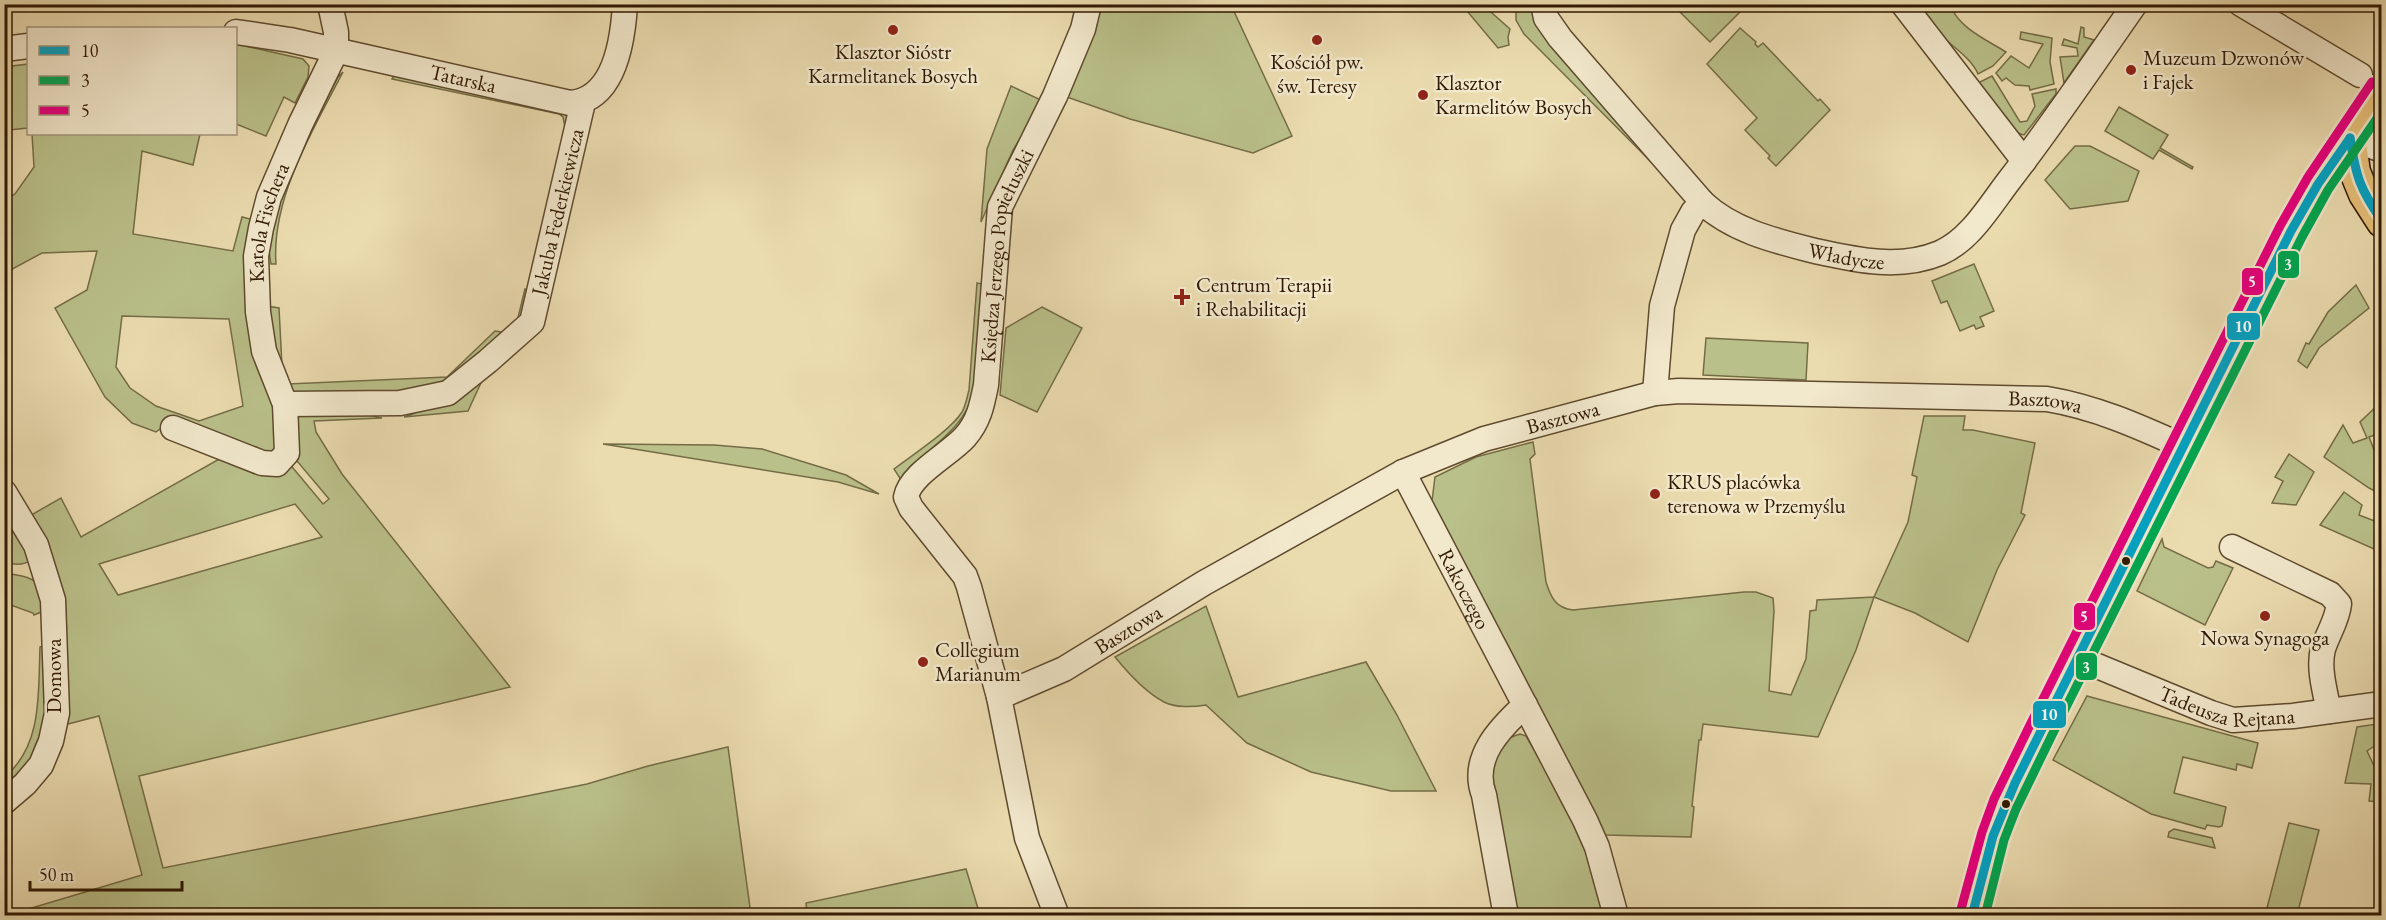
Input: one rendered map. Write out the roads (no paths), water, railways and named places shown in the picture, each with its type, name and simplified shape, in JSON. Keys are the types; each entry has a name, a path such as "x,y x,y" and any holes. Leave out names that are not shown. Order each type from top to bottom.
{"main road":[{"path":"2371,82 2350,138 2355,171 2364,194 2382,222"}],"street":[{"path":"330,4 336,32 336,51"},
{"path":"583,102 596,93 617,59 623,34 625,4"},
{"name":"Księdza Jerzego Popiełuszki","path":"999,697 965,576 911,508 906,497 912,484 965,437 981,411 986,385 1000,207 1055,96 1083,29 1089,4"},
{"name":"Władycze","path":"1543,4 1546,18 1560,38 1704,203 1718,216 1752,232 1798,247 1871,262 1909,262 1942,252 1973,228 2043,135 2135,4"},
{"path":"1903,4 2022,164"},
{"path":"2241,4 2371,82"},
{"name":"Tatarska","path":"237,32 290,40 570,103 583,102"},
{"path":"4,48 27,46"},
{"name":"Karola Fischera","path":"173,428 262,463 277,464 287,453 285,404 264,351 258,312 256,256 269,197 291,143 336,51"},
{"name":"Jakuba Federkiewicza","path":"285,404 400,403 448,393 531,322 583,102"},
{"path":"1972,915 1993,836 2005,804 2291,231 2318,184 2350,138 2382,150"},
{"path":"1655,393 1662,306 1683,230 1694,212 1704,203"},
{"name":"Basztowa","path":"999,697 1064,669 1204,583 1403,472 1484,439 1655,393 1733,392 2047,399 2087,407 2127,421 2182,446"},
{"name":"Rakoczego","path":"1403,472 1597,847 1616,915"},
{"name":"Domowa","path":"4,492 36,545 53,600 57,713 51,741 41,765 25,784 4,802"},
{"path":"2232,547 2330,594 2338,604 2337,616 2323,651 2322,667 2328,711"},
{"name":"Tadeusza Rejtana","path":"2078,658 2211,714 2234,720 2382,704"},
{"path":"999,697 1027,838 1057,915"},
{"path":"1506,915 1485,795 1480,783 1484,758 1491,741 1500,728 1525,705"}],"place":[{"name":"Klasztor Sióstr Karmelitanek Bosych","path":"893,30"},
{"name":"Kościół pw. św. Teresy","path":"1317,40"},
{"name":"Muzeum Dzwonów i Fajek","path":"2131,70"},
{"name":"Klasztor Karmelitów Bosych","path":"1423,95"},
{"name":"Centrum Terapii i Rehabilitacji","path":"1182,297"},
{"name":"KRUS placówka terenowa w Przemyślu","path":"1655,494"},
{"name":"Nowa Synagoga","path":"2265,616"},
{"name":"Collegium Marianum","path":"923,662"}]}
